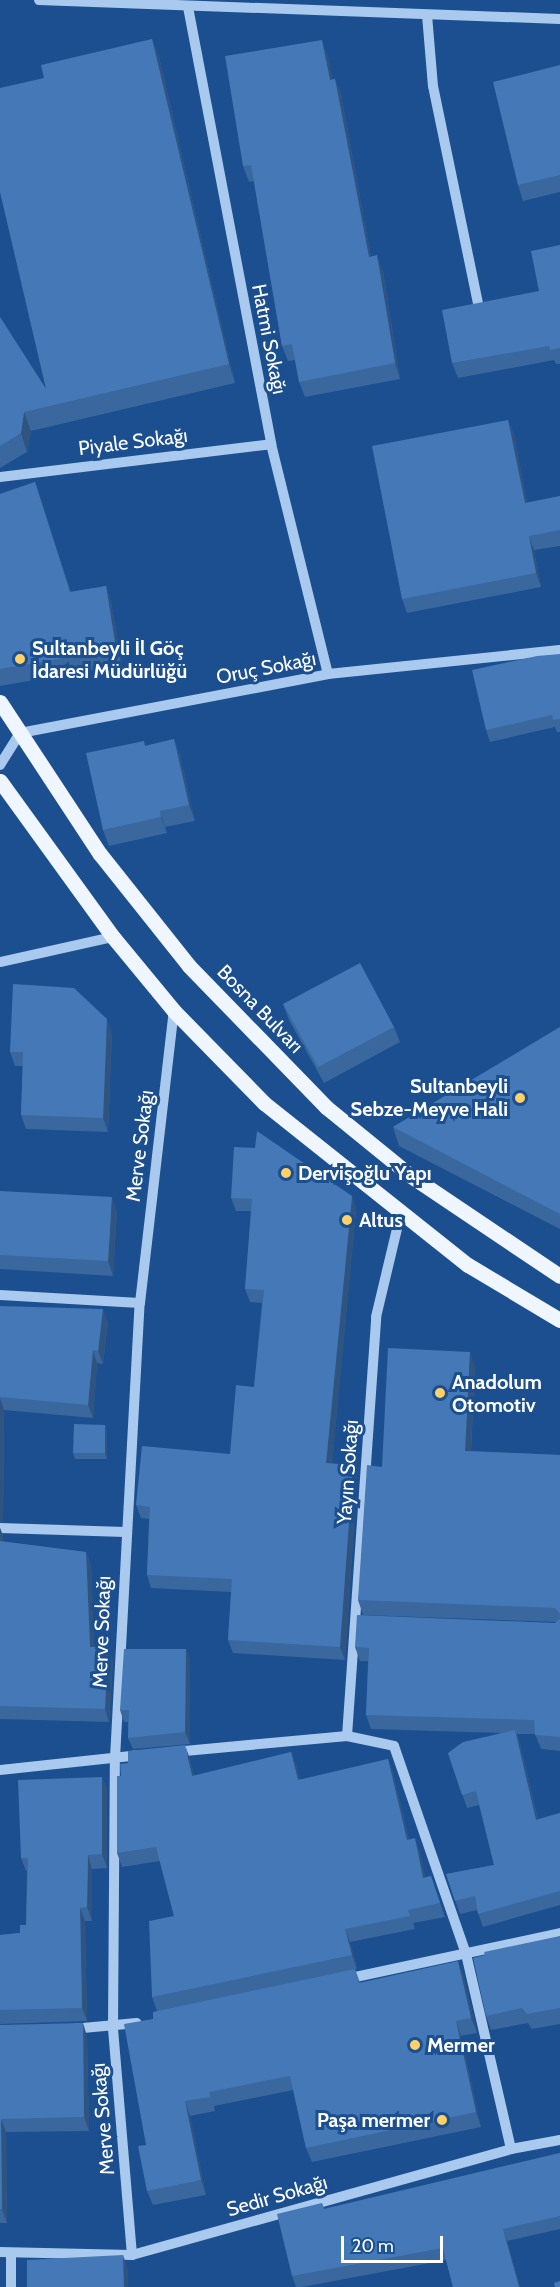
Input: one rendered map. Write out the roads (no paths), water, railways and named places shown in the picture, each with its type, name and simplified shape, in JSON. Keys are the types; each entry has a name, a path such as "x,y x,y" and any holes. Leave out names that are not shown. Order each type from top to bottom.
{"main road":[{"name":"Bosna Bulvarı","path":"0,702 100,854 189,966 326,1107 411,1176 560,1276"},
{"path":"0,781 113,937 174,1011 264,1103 468,1265 560,1320"}],"street":[{"path":"39,0 560,19"},
{"name":"Hatmi Sokağı","path":"188,7 271,444 328,674"},
{"path":"427,15 433,86 480,312"},
{"name":"Piyale Sokağı","path":"0,477 271,444"},
{"name":"Oruç Sokağı","path":"20,733 328,674 560,650"},
{"path":"0,765 20,733"},
{"path":"0,962 113,937"},
{"name":"Merve Sokağı","path":"132,2255 113,2028 115,1758 125,1532 140,1303 174,1011"},
{"name":"Yayın Sokağı","path":"347,1736 357,1622 376,1317 401,1212"},
{"path":"0,1295 140,1303"},
{"path":"0,1528 125,1532"},
{"path":"357,1622 369,1622"},
{"path":"0,1770 347,1736 394,1746 466,1954 511,2149"},
{"path":"329,1983 560,1933"},
{"path":"57,2030 113,2028 147,2021"},
{"name":"Sedir Sokağı","path":"5,2253 132,2255 511,2149 560,2140"},
{"path":"5,2253 11,2287"}],"place":[{"name":"Sultanbeyli İl Göç İdaresi Müdürlüğü","path":"20,659"},
{"name":"Sultanbeyli Sebze-Meyve Hali","path":"520,1098"},
{"name":"Dervişoğlu Yapı","path":"286,1173"},
{"name":"Altus","path":"347,1220"},
{"name":"Anadolum Otomotiv","path":"440,1393"},
{"name":"Mermer","path":"415,2045"},
{"name":"Paşa mermer","path":"442,2120"}]}
